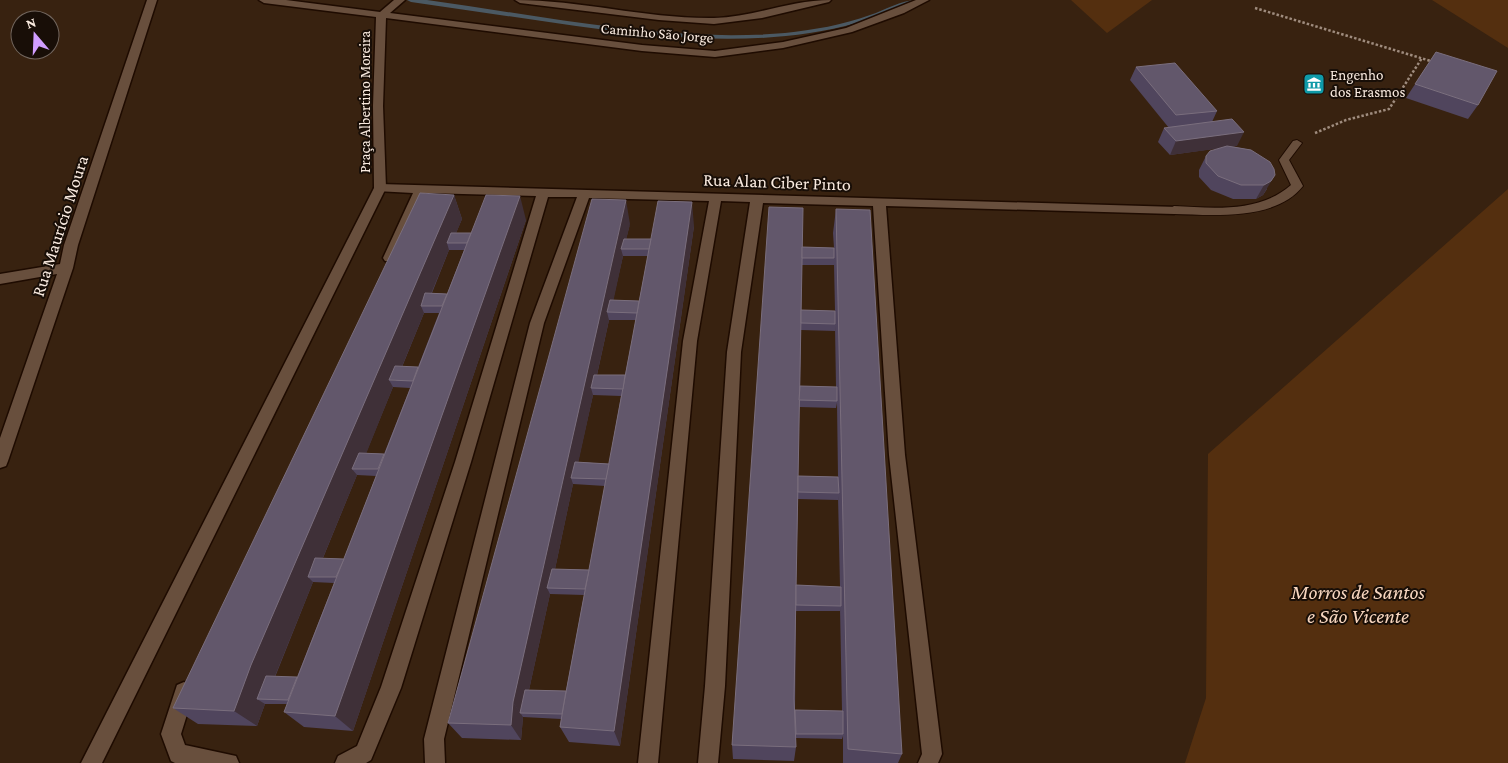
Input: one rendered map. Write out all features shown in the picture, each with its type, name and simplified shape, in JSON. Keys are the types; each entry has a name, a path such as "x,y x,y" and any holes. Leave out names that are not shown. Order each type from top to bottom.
{"street":[{"name":"Rua Maurício Moura","path":"0,461 66,268 71,246 152,0"},
{"name":"Caminho São Jorge","path":"264,0 642,48 715,54 783,44 849,30 902,11 924,0"},
{"name":"Caminho São Jorge","path":"520,0 659,17 714,21 762,15 826,0"},
{"path":"381,16 397,2"},
{"name":"Praça Albertino Moreira","path":"380,188 378,106 381,16"},
{"path":"92,763 380,188"},
{"name":"Rua Alan Ciber Pinto","path":"380,188 1174,210"},
{"path":"382,275 421,189"},
{"path":"346,763 364,753 391,688 463,462 543,192"},
{"path":"435,763 434,739 537,323 584,194"},
{"path":"648,763 690,341 716,197"},
{"path":"708,763 715,686 734,352 757,198"},
{"path":"879,202 896,455 932,754 928,763"},
{"path":"0,279 66,268"},
{"path":"188,682 180,699 171,734 178,754 228,763"}],"lane":[{"path":"1174,210 1226,212 1256,206 1288,196 1297,186 1284,160 1297,143"}],"path":[{"path":"1255,8 1440,64"},
{"path":"1297,143 1346,120 1389,109 1422,58"}],"green space":[{"path":"1071,0 1152,0 1107,33"},
{"path":"1432,0 1508,0 1508,48"},
{"name":"Morros de Santos e São Vicente","path":"1508,189 1508,763 1185,763 1206,698 1208,454"}],"building":[{"path":"1436,52 1497,71 1478,105 1415,84"},
{"path":"1175,63 1217,111 1176,115 1136,67"},
{"path":"1232,119 1244,132 1176,141 1164,128"},
{"path":"1227,146 1251,150 1270,162 1275,175 1271,181 1264,185 1241,185 1218,176 1206,163 1206,156 1210,151"},
{"path":"420,193 454,195 251,665 234,711 173,708"},
{"path":"486,195 520,196 335,716 284,712"},
{"path":"592,199 626,200 513,702 511,725 448,723"},
{"path":"658,201 692,202 614,731 560,727 564,703"},
{"path":"769,207 803,208 794,699 796,747 732,745"},
{"path":"836,209 870,210 902,754 848,749"},
{"path":"451,233 471,233 467,243 447,243"},
{"path":"624,239 651,239 649,249 621,249"},
{"path":"802,247 834,248 834,258 802,258"},
{"path":"425,293 447,294 442,306 421,306"},
{"path":"610,300 639,301 637,313 607,312"},
{"path":"801,310 835,311 835,324 801,323"},
{"path":"395,366 418,367 413,381 389,380"},
{"path":"594,375 625,375 623,389 591,388"},
{"path":"800,386 837,387 837,401 799,400"},
{"path":"359,453 384,454 378,469 352,469"},
{"path":"575,462 609,464 606,479 571,478"},
{"path":"798,476 838,477 839,493 798,492"},
{"path":"315,558 344,559 336,577 308,577"},
{"path":"552,569 589,570 585,589 547,588"},
{"path":"796,585 841,587 841,606 796,605"},
{"path":"266,676 297,677 288,700 257,699"},
{"path":"525,690 566,691 562,714 520,713"},
{"path":"795,710 843,711 843,734 796,734"}],"waterway":[{"path":"411,0 652,33 742,37 786,35 830,28 872,17 913,0"}],"place":[{"name":"Engenho dos Erasmos","path":"1314,84"}]}
